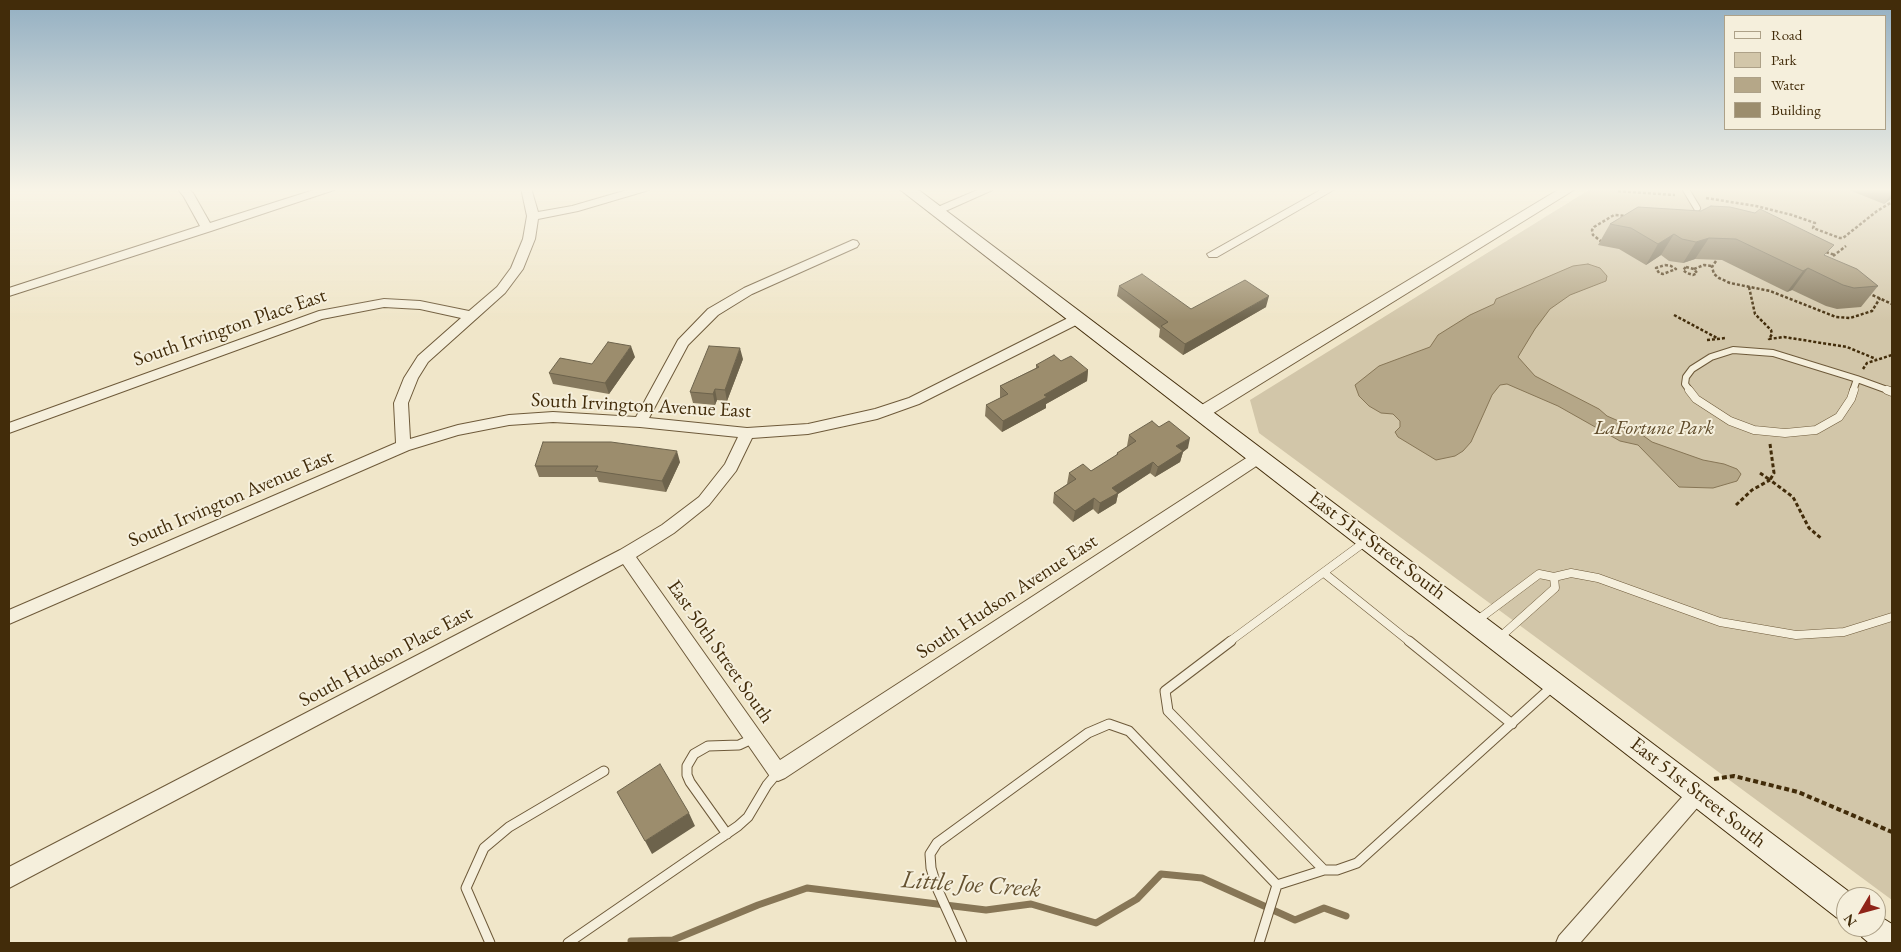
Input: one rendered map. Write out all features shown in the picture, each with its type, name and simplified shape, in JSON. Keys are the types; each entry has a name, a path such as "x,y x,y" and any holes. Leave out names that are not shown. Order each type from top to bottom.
{"main road":[{"name":"East 51st Street South","path":"965,232 1836,899"}],"street":[{"path":"9,292 196,232"},
{"path":"404,446 401,424 402,403 411,378 423,359 501,290 517,269 530,232"},
{"path":"1213,254 1250,232"},
{"path":"1201,413 1497,232"},
{"path":"640,422 683,343 713,312 748,291 853,244"},
{"name":"South Irvington Place East","path":"9,428 319,315 384,303 420,305 471,316"},
{"name":"South Irvington Avenue East","path":"9,617 404,446 458,430 509,420 553,417 640,422 747,433 808,429 877,414 914,401 1077,318"},
{"name":"South Hudson Place East","path":"9,878 626,555 668,529 704,501 731,467 747,433"},
{"name":"South Hudson Avenue East","path":"778,772 1259,457"},
{"name":"East 50th Street South","path":"626,555 778,772"},
{"path":"1566,943 1697,794"}],"lane":[{"path":"1857,379 1847,407 1839,417 1828,425 1816,430 1800,432 1766,432 1744,427 1710,410 1696,399 1686,384 1686,377 1692,369 1711,357 1733,350 1746,350 1773,353 1857,379 1892,392"},
{"path":"1324,870 1168,711 1165,691 1368,540"},
{"path":"1324,573 1512,724"},
{"path":"1476,622 1539,574 1554,576 1571,573 1598,578 1720,622 1796,635 1844,632 1892,617"},
{"path":"1498,639 1555,588 1554,576"},
{"path":"1277,885 1324,870 1337,870 1357,863 1555,684"},
{"path":"962,943 937,888 931,868 930,854 937,843 1088,733 1109,724 1129,731 1277,885"},
{"path":"727,834 690,782 687,775 687,766 694,754 708,746 739,745 754,738"},
{"path":"490,943 466,888 484,848 508,827 604,771"},
{"path":"568,943 727,834 748,817 766,785 778,772"},
{"path":"1260,940 1277,885"}],"path":[{"path":"1592,232 1593,235 1603,242"},
{"path":"1825,232 1843,238 1850,232"},
{"path":"1829,260 1846,246"},
{"path":"1820,249 1834,255"},
{"path":"1712,266 1716,261"},
{"path":"1684,271 1686,267 1694,269 1704,264 1712,266"},
{"path":"1675,269 1664,274 1656,268 1665,265 1691,275 1697,272 1694,269"},
{"path":"1712,266 1714,274 1730,283 1770,291 1829,315 1843,318 1850,318 1872,311 1880,298"},
{"path":"1749,287 1755,314 1771,330 1772,334 1769,339 1784,337 1847,347 1876,359"},
{"path":"1862,290 1892,304"},
{"path":"1674,314 1717,338"},
{"path":"1857,379 1865,365 1892,354"},
{"path":"1736,505 1752,490 1770,480 1774,473 1772,450 1766,432"},
{"path":"1760,473 1793,497 1809,528 1822,539"},
{"path":"1697,794 1715,778 1734,776 1798,792 1892,832"}],"green space":[{"name":"LaFortune Park","path":"1520,232 1892,232 1892,900 1886,896 1886,887 1874,887 1259,433 1250,400"}],"water":[{"path":"1588,264 1600,268 1607,276 1606,281 1570,295 1550,309 1518,357 1535,376 1599,409 1607,416 1630,426 1652,442 1703,460 1724,464 1737,469 1741,474 1737,481 1713,488 1679,487 1638,445 1620,441 1558,406 1507,384 1500,385 1492,395 1471,442 1463,451 1455,456 1436,460 1398,437 1395,432 1400,427 1400,421 1393,414 1381,413 1369,406 1359,396 1355,385 1379,366 1430,347 1438,335 1470,315 1494,304 1496,299 1573,266"}],"building":[{"path":"1638,232 1808,232 1834,245 1824,255 1857,269 1878,286 1854,288 1843,285 1808,268 1803,271 1736,239 1709,238 1696,242 1682,239 1674,234 1658,244"},
{"path":"1142,274 1191,309 1245,280 1269,296 1185,344 1161,326 1168,322 1119,286"},
{"path":"608,342 631,346 605,383 549,373 560,358 592,364"},
{"path":"709,346 740,348 725,390 715,389 713,394 690,392"},
{"path":"1054,355 1061,361 1071,356 1088,370 1044,395 1047,397 1003,421 986,405 1008,394 1000,386 1039,367 1036,365"},
{"path":"1152,421 1159,427 1169,421 1190,438 1176,446 1183,451 1158,467 1153,462 1112,488 1118,493 1100,503 1094,498 1075,511 1054,493 1076,479 1069,473 1083,464 1091,471 1136,441 1129,435"},
{"path":"543,442 611,442 677,451 662,481 595,471 598,466 535,466"},
{"path":"660,764 689,813 645,841 617,792"}],"waterway":[{"name":"Little Joe Creek","path":"631,941 673,940 758,905 807,888 986,910 1031,904 1096,923 1137,899 1161,874 1202,878 1295,920 1324,908 1346,916"}]}
